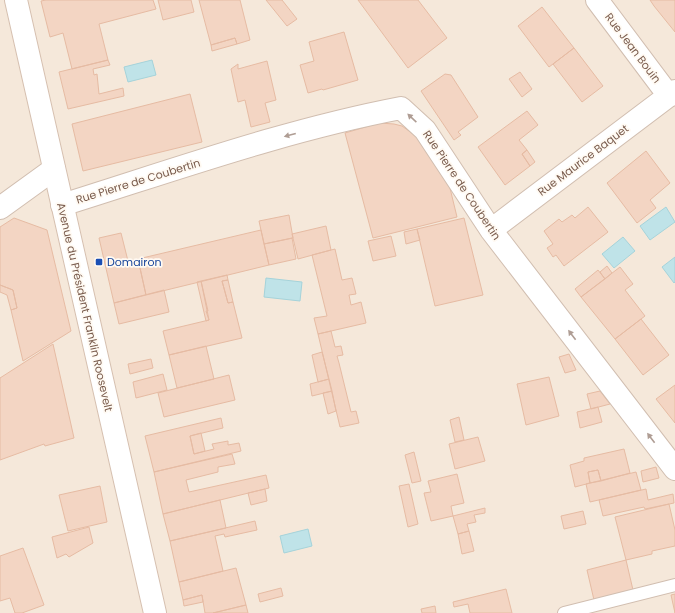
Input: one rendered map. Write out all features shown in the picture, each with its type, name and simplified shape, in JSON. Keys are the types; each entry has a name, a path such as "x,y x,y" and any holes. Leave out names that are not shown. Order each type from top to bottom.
{"street":[{"name":"Avenue du Président Franklin Roosevelt","path":"16,0 154,613"},
{"name":"Rue Jean Bouin","path":"597,0 672,93"},
{"name":"Rue Maurice Baquet","path":"491,230 672,93"},
{"name":"Rue Pierre de Coubertin","path":"62,205 244,148 371,114 401,108 425,130 491,230 675,469"},
{"path":"0,208 54,169"}],"lane":[{"path":"564,613 675,585"}],"shaded area":[{"path":"0,0 675,0 675,613 0,613"}],"water":[{"path":"152,60 156,75 128,82 124,67"},
{"path":"666,207 675,222 650,240 640,226"},
{"path":"623,237 635,251 614,268 602,254"},
{"path":"675,257 675,282 674,283 662,267"},
{"path":"266,278 302,282 300,301 264,297"},
{"path":"308,529 312,546 284,553 280,536"}],"building":[{"path":"153,0 156,9 99,24 108,60 72,69 63,33 50,37 41,1"},
{"path":"158,0 191,0 194,12 163,20"},
{"path":"199,0 240,0 250,40 237,44 235,38 211,45"},
{"path":"266,0 282,0 297,19 287,26"},
{"path":"358,0 418,0 447,38 408,68"},
{"path":"650,0 675,0 675,32 654,6"},
{"path":"542,7 574,48 549,67 518,26"},
{"path":"344,32 358,80 308,93 300,65 314,61 309,42"},
{"path":"235,38 237,44 212,51 211,45"},
{"path":"574,48 603,86 582,102 553,64"},
{"path":"108,60 110,65 93,69 94,75 97,74 99,94 123,88 124,96 68,109 59,72"},
{"path":"267,61 276,100 265,103 270,122 251,127 245,100 238,102 231,69 238,64 238,69"},
{"path":"520,72 532,89 522,97 509,79"},
{"path":"445,74 451,75 478,117 458,132 461,135 454,140 421,91"},
{"path":"190,94 202,142 83,171 72,124"},
{"path":"527,111 538,125 519,140 527,150 522,154 530,166 505,185 478,147"},
{"path":"379,123 402,126 416,136 448,180 457,217 373,238 345,133"},
{"path":"527,150 535,162 530,166 522,154"},
{"path":"646,151 670,183 650,200 656,208 637,223 607,183"},
{"path":"588,207 608,232 564,266 556,255 553,257 547,248 553,244 544,231 559,219 562,222 572,215 575,218"},
{"path":"289,215 293,238 264,244 259,221"},
{"path":"14,218 47,230 71,331 23,361 11,310 17,308 13,290 0,285 0,227"},
{"path":"464,218 483,295 435,306 417,229"},
{"path":"326,226 331,250 298,259 292,234"},
{"path":"417,229 420,240 406,244 404,232"},
{"path":"261,230 269,265 146,295 138,259"},
{"path":"121,233 128,261 138,259 146,295 114,303 99,238"},
{"path":"391,236 396,256 373,261 368,241"},
{"path":"292,238 296,259 269,265 264,244"},
{"path":"335,249 342,280 352,278 356,294 349,295 351,305 361,302 366,323 318,334 314,318 327,316 312,255"},
{"path":"607,266 612,273 605,279 600,272"},
{"path":"620,267 633,284 625,290 645,316 615,339 581,297"},
{"path":"598,270 605,279 581,297 575,289"},
{"path":"227,275 228,280 222,281 228,303 233,302 242,338 169,355 163,331 209,320 201,281"},
{"path":"228,280 233,302 228,303 222,281"},
{"path":"201,281 208,311 206,311 209,320 206,321 197,282"},
{"path":"0,285 13,290 17,308 11,310 7,295 0,292"},
{"path":"164,290 169,312 119,324 114,303"},
{"path":"641,319 669,355 643,375 615,339"},
{"path":"331,331 335,347 341,346 343,355 337,356 351,412 356,411 359,423 340,427 318,334"},
{"path":"53,344 74,438 45,446 44,444 0,460 0,378"},
{"path":"206,346 214,379 177,388 169,355"},
{"path":"322,352 329,379 318,382 312,355"},
{"path":"569,354 576,370 565,373 559,357"},
{"path":"151,359 153,368 130,374 128,364"},
{"path":"163,374 167,390 136,398 133,382"},
{"path":"229,375 235,400 164,417 158,393"},
{"path":"549,377 559,416 526,425 517,384"},
{"path":"329,379 332,391 312,396 310,384"},
{"path":"675,385 675,423 656,399"},
{"path":"332,391 336,411 328,414 323,393"},
{"path":"600,391 610,404 591,409 587,394"},
{"path":"598,407 602,422 580,428 577,412"},
{"path":"459,417 464,440 455,442 450,420"},
{"path":"221,418 223,428 190,436 194,454 214,449 212,444 228,441 228,445 239,443 241,451 154,472 145,436"},
{"path":"201,433 205,451 194,454 190,436"},
{"path":"478,437 485,461 455,469 449,444"},
{"path":"624,449 630,473 601,481 598,470 588,472 590,483 575,487 570,465 584,461 584,458"},
{"path":"414,452 421,481 412,483 405,455"},
{"path":"232,454 235,464 218,467 218,472 186,480 189,492 266,475 269,488 163,514 154,472"},
{"path":"656,467 659,478 643,482 641,471"},
{"path":"598,470 601,481 590,483 588,472"},
{"path":"636,472 641,490 590,502 586,484"},
{"path":"457,474 464,503 451,506 453,516 431,521 424,493 431,492 428,481"},
{"path":"409,484 418,524 408,527 399,486"},
{"path":"100,486 107,522 68,531 59,495"},
{"path":"265,489 267,501 251,505 248,493"},
{"path":"646,489 648,500 673,494 674,503 645,509 644,507 603,516 599,500"},
{"path":"220,500 226,528 170,541 163,514"},
{"path":"669,504 675,530 675,546 652,551 652,554 626,560 615,517"},
{"path":"485,508 485,513 474,515 476,522 467,524 469,531 458,534 453,516"},
{"path":"583,511 586,524 564,529 561,516"},
{"path":"255,521 257,530 225,537 224,534 215,536 223,571 179,582 170,541"},
{"path":"89,527 93,543 69,557 66,554 57,558 52,537"},
{"path":"469,531 474,551 462,554 458,534"},
{"path":"23,548 44,605 22,613 15,613 10,598 0,601 0,556"},
{"path":"626,560 633,590 594,600 587,570"},
{"path":"236,568 246,605 213,613 205,613 202,595 183,600 179,582"},
{"path":"281,588 283,596 260,602 258,594"},
{"path":"506,589 512,613 470,613 468,604 454,607 453,602"},
{"path":"675,594 675,613 671,595"},
{"path":"202,595 203,602 184,606 183,600"},
{"path":"246,605 248,613 213,613"},
{"path":"435,606 436,613 422,613 421,609"}],"place":[{"name":"Domairon","path":"99,262"}]}
